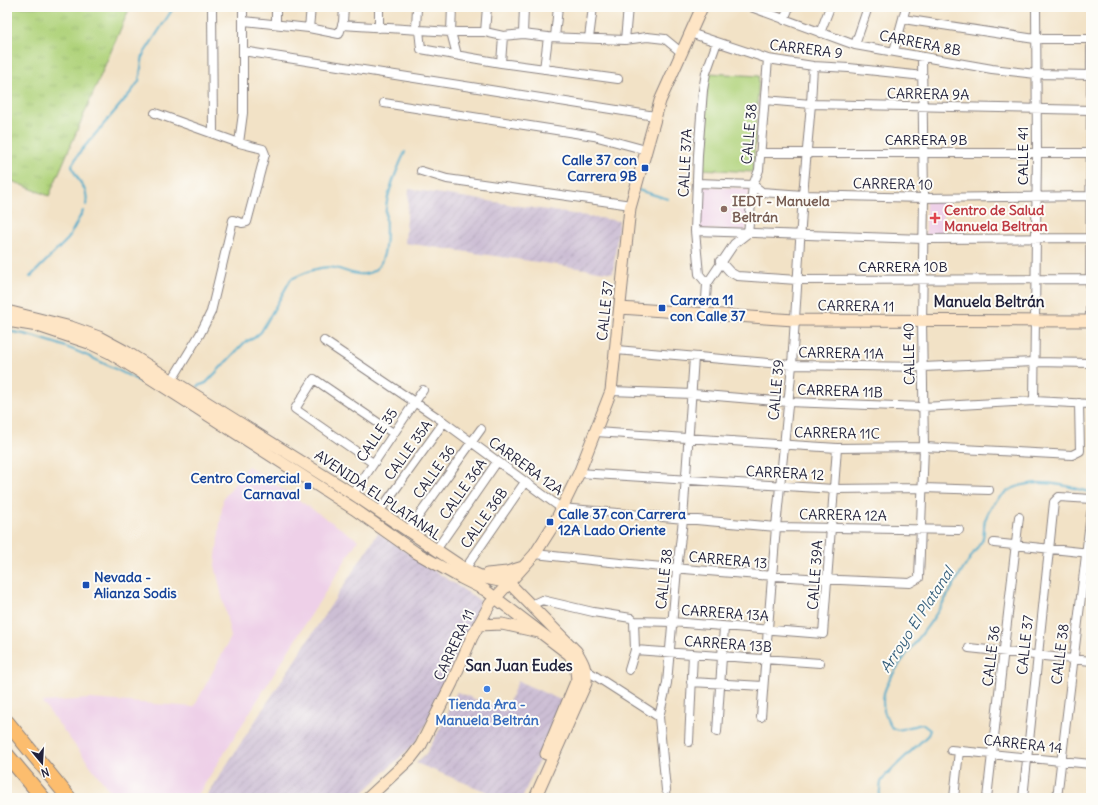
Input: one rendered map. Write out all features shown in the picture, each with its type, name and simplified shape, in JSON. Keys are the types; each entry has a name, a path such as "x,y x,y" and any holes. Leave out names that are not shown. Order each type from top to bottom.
{"highway":[{"path":"7,722 69,798"},
{"path":"7,755 37,796"}],"main road":[{"name":"CALLE 37","path":"495,598 535,554 554,524 596,432 612,391 630,205 660,101 702,7"},
{"name":"CARRERA 11","path":"620,308 794,320 922,322 1090,321"},
{"name":"AVENIDA EL PLATANAL","path":"7,311 55,322 99,337 125,351 172,380 239,430 415,552 485,590 570,655 576,671 577,679 527,798"},
{"path":"7,322 43,328 100,348 215,420 239,430"},
{"name":"AVENIDA EL PLATANAL","path":"239,430 353,494 464,569 476,575 509,583"},
{"path":"476,575 499,574 524,567"},
{"path":"509,583 576,651 583,661 586,670 586,683 535,798"},
{"name":"CARRERA 11","path":"368,798 411,758 421,746 478,625 495,598"},
{"path":"478,625 502,624 544,634"}],"street":[{"path":"212,7 214,133"},
{"path":"240,143 243,113 243,7"},
{"path":"276,7 276,24"},
{"path":"309,28 310,7"},
{"path":"244,21 309,28 339,34 342,25 344,7"},
{"path":"379,28 380,7"},
{"path":"417,7 421,49 501,63 618,79"},
{"path":"452,7 451,32 457,55"},
{"path":"485,32 487,7"},
{"path":"523,34 524,7"},
{"path":"544,69 558,7"},
{"path":"590,38 593,7"},
{"path":"625,40 628,7"},
{"path":"784,20 789,7"},
{"path":"820,33 830,7"},
{"path":"855,45 868,7"},
{"path":"894,51 906,7"},
{"name":"CALLE 41","path":"1034,401 1034,279 1037,153 1035,39 1036,7"},
{"name":"CARRERA 8B","path":"754,8 855,45 894,51 922,58 1036,74 1090,75"},
{"path":"903,19 1035,39 1091,39"},
{"path":"342,25 451,32 485,32 503,36 523,34 552,37 625,40 647,37 665,39 682,53"},
{"name":"CARRERA 9","path":"690,33 768,59 813,66 849,68 923,76"},
{"path":"501,63 503,36"},
{"name":"CALLE 37A","path":"707,284 699,274 695,231 703,90 706,73 717,42"},
{"path":"1090,321 1091,47"},
{"path":"243,51 655,116"},
{"name":"CALLE 40","path":"918,578 924,447 922,322 924,198 922,58"},
{"name":"CALLE 38","path":"748,233 753,185 760,170 760,153 768,59"},
{"name":"CALLE 39","path":"762,717 763,686 769,629 776,528 792,365 803,195 812,104 813,66"},
{"name":"CARRERA 9A","path":"765,100 812,104 922,108 1036,108 1091,110"},
{"path":"384,103 594,136 646,150"},
{"path":"155,113 264,151 247,222 242,223 233,220 211,312 200,334 172,380"},
{"name":"CARRERA 9B","path":"760,153 1091,153"},
{"path":"421,170 447,178 630,205"},
{"name":"CARRERA 10","path":"697,183 753,185 762,192 803,195 924,198 1091,196"},
{"path":"695,231 923,239 1091,238"},
{"path":"705,314 707,284 720,262 734,244 748,233"},
{"name":"CARRERA 10B","path":"720,262 730,272 737,276 798,280 1090,279"},
{"name":"CARRERA 12A","path":"324,341 444,422 562,508 776,528 959,530"},
{"name":"CARRERA 11A","path":"616,350 792,365 923,367 1034,362 1091,363"},
{"name":"CALLE 38","path":"666,790 659,717 667,683 683,520 693,394 694,357"},
{"path":"373,463 295,409 314,380 393,433"},
{"name":"CALLE 35","path":"353,494 423,390"},
{"name":"CARRERA 11B","path":"612,391 693,394 788,402 923,407 1034,401 1091,404"},
{"name":"CARRERA 11C","path":"596,432 690,437 837,448 924,447 1077,454 1080,452 1079,403"},
{"name":"CALLE 35A","path":"379,512 444,422"},
{"name":"CALLE 36","path":"408,531 481,429"},
{"name":"CALLE 39A","path":"824,632 837,448"},
{"name":"CALLE 36A","path":"436,550 498,462"},
{"name":"CARRERA 12","path":"578,473 834,489 922,488 989,490"},
{"name":"CALLE 36B","path":"464,569 525,482"},
{"name":"CALLE 37","path":"1023,798 1054,502 1059,497 1091,499"},
{"name":"CALLE 38","path":"1057,798 1073,659 1088,552 1091,513"},
{"name":"CALLE 36","path":"988,798 991,753 1005,651 1019,517"},
{"path":"994,543 1088,552"},
{"name":"CARRERA 13","path":"535,554 677,569 773,577 910,583 918,578"},
{"name":"CARRERA 13A","path":"531,606 542,600 593,612 632,618 634,622 672,622 724,627 769,629 821,635 824,632"},
{"path":"629,670 635,650 634,622"},
{"path":"717,732 724,627"},
{"path":"969,648 1091,661"},
{"name":"CARRERA 13B","path":"635,650 820,663"},
{"path":"689,742 693,654"},
{"path":"586,670 659,717"},
{"path":"691,682 763,686"},
{"name":"CARRERA 14","path":"954,798 955,750 1091,764"}],"shaded area":[{"name":"IEDT - Manuela Beltrán","path":"702,186 749,189 746,231 699,229"},
{"path":"409,189 619,221 613,273 405,243"},
{"name":"Centro de Salud Manuela Beltran","path":"926,201 943,201 943,235 926,235"},
{"path":"248,466 358,540 196,798 115,798 42,702 90,699 194,707 231,637 215,565 223,499"},
{"path":"378,533 482,602 441,688 432,713 416,742 357,798 205,798"},
{"path":"518,681 565,702 522,798 502,798 416,763 426,754 444,722 447,721 448,711 457,692 505,711"}],"green space":[{"path":"7,7 130,7 49,196 7,179"},
{"path":"708,73 759,76 753,172 702,169"}],"waterway":[{"path":"86,205 86,193 72,165 80,152 139,81 143,55 174,7"},
{"path":"198,386 206,383 245,342 254,338 261,332 291,279 312,270 329,267 357,274 365,274 374,271 380,265 385,246 387,200 405,152"},
{"path":"638,190 668,199"},
{"path":"30,277 68,239 83,211"},
{"path":"7,331 25,334 61,345 95,359 145,384"},
{"name":"Arroyo El Platanal","path":"879,798 881,782 886,775 928,735 930,730 922,724 898,730 892,728 884,711 883,703 887,684 936,614 982,541 985,520 991,508 1006,492 1026,484 1049,483 1091,492"}],"place":[{"name":"Calle 37 con Carrera 9B","path":"645,168"},
{"name":"IEDT - Manuela Beltrán","path":"724,209"},
{"name":"Centro de Salud Manuela Beltran","path":"935,218"},
{"name":"Carrera 11 con Calle 37","path":"662,308"},
{"name":"Centro Comercial Carnaval","path":"308,486"},
{"name":"Calle 37 con Carrera 12A Lado Oriente","path":"550,522"},
{"name":"Nevada - Alianza Sodis","path":"86,585"},
{"name":"Tienda Ara - Manuela Beltrán","path":"487,689"}],"district":[{"name":"Manuela Beltrán","path":"989,302"},
{"name":"San Juan Eudes","path":"519,666"}]}
